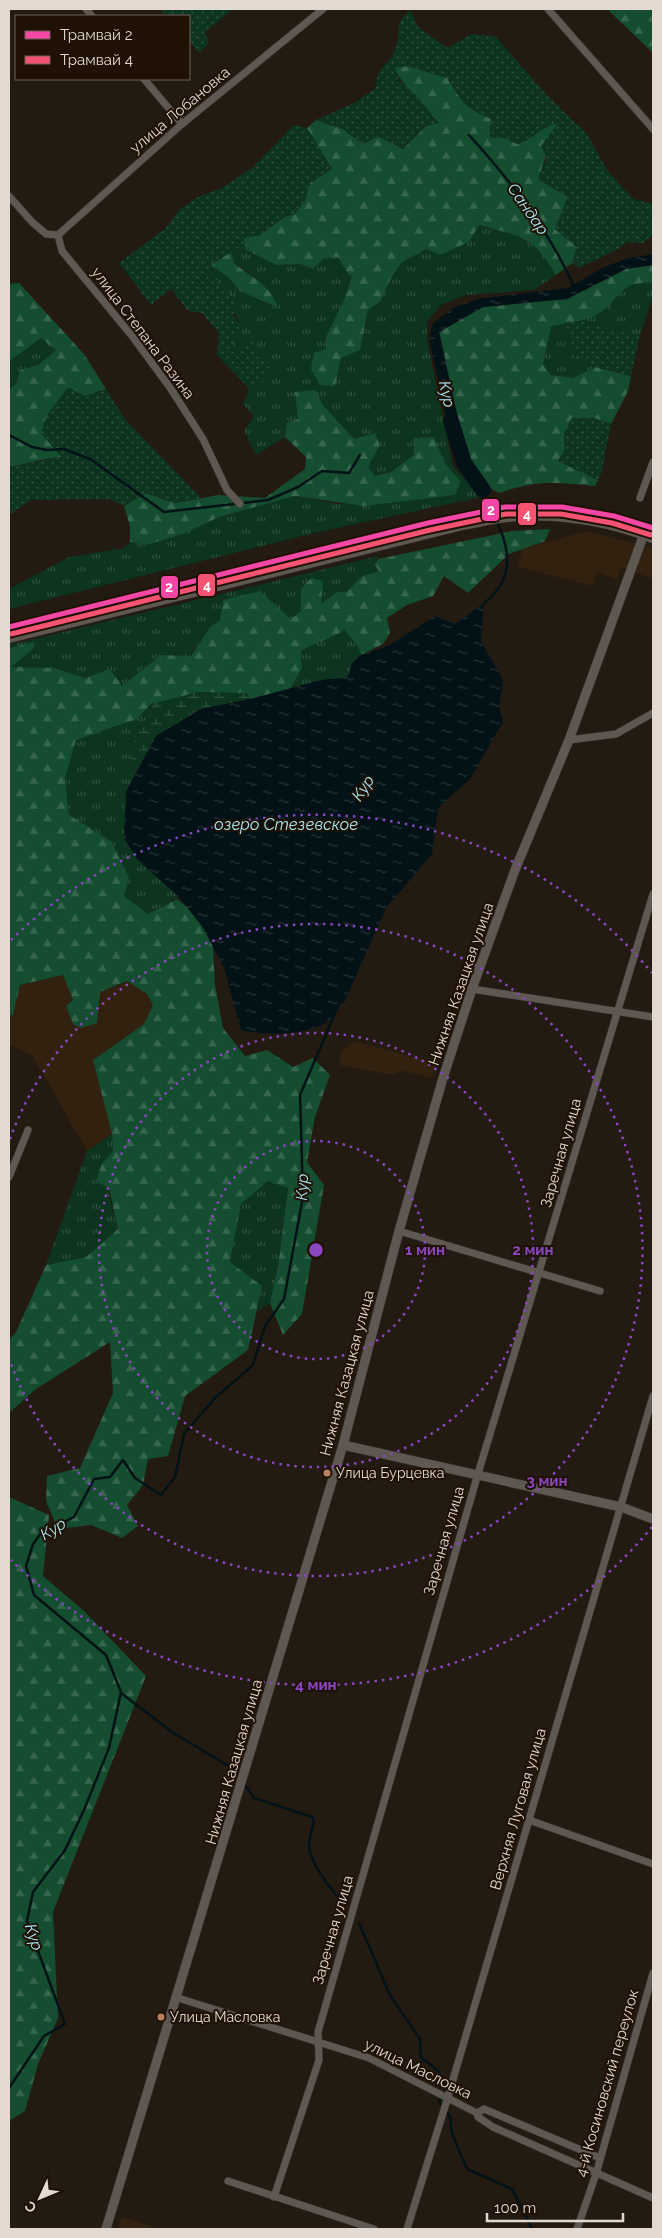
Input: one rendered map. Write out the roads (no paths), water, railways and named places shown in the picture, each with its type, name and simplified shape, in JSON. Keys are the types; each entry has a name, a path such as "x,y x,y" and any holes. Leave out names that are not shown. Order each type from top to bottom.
{"main road":[{"path":"9,638 462,525 518,516 543,515 597,522 648,536"}],"street":[{"name":"улица Лобановка","path":"58,235 182,124 322,9"},
{"path":"548,9 653,128"},
{"path":"145,80 182,124"},
{"path":"9,196 32,222 46,234 58,235"},
{"name":"улица Степана Разина","path":"58,235 62,251 132,336 171,389 203,439 227,490 240,504"},
{"path":"640,498 653,462"},
{"name":"Нижняя Казацкая улица","path":"106,2229 226,1838 243,1773 343,1445 399,1231 472,989 515,870 569,740 648,536"},
{"path":"569,740 616,734 653,714"},
{"name":"Заречная улица","path":"274,2197 319,2060 320,2042 318,2032 477,1477 653,894"},
{"path":"472,989 653,1016"},
{"path":"9,1177 28,1130"},
{"path":"399,1231 600,1292"},
{"name":"Верхняя Луговая улица","path":"407,2229 447,2100 653,1396"},
{"path":"343,1445 477,1477 621,1507 653,1519"},
{"path":"529,1820 653,1864"},
{"name":"4-й Косиновский переулок","path":"577,2229 596,2174 653,1973"},
{"name":"улица Масловка","path":"176,1997 369,2058 399,2071 447,2100 476,2113 478,2117 493,2127 653,2198"},
{"name":"улица Масловка","path":"476,2113 484,2109 600,2158"},
{"path":"228,2181 374,2229"}],"water":[{"path":"653,254 653,265 626,269 567,299 483,307 439,332 463,441 451,441 429,338 433,323 455,307 478,299 568,288 604,267 626,259"},
{"name":"озеро Стезевское","path":"484,603 481,641 503,680 499,707 503,722 470,779 438,808 432,854 386,908 344,1003 339,1004 332,1018 324,1024 313,1028 288,1033 275,1034 241,1030 224,968 204,929 179,897 137,859 124,838 126,792 156,736 201,709 250,699 321,680 344,678 349,675 352,663 361,655 388,646 435,616 455,624"}],"waterway":[{"name":"Сандар","path":"469,135 528,207 553,246 574,287"},
{"name":"Кур","path":"451,421 464,463 483,490"},
{"path":"9,435 32,447 47,450 64,449 90,459 164,512 268,500 298,487 322,471 349,473 360,455"},
{"name":"Кур","path":"483,490 495,516"},
{"name":"Кур","path":"484,604 498,589 506,570 507,554 497,521"},
{"name":"Кур","path":"9,2088 44,2036 65,2024 27,1921 33,1892 65,1850 84,1810 109,1748 121,1692 106,1655 34,1595 26,1566 33,1544 41,1533 74,1517 94,1479 110,1477 123,1460 135,1478 161,1495 175,1477 184,1434 215,1398 253,1365 265,1326 284,1299 303,1197 300,1095 339,1004"},
{"path":"121,1693 172,1732 235,1770 240,1778"},
{"path":"243,1782 254,1798 312,1817 314,1821 310,1837 310,1852 316,1867 345,1905"},
{"path":"359,1923 390,1995 420,2039 421,2057 438,2071 446,2088 439,2101 443,2107"},
{"path":"446,2111 450,2117 452,2134 467,2169 512,2189 532,2229"}],"tram line":[{"name":"2","path":"9,627 428,523 505,507 562,507 614,516 653,528"},
{"name":"4","path":"11,634 430,530 506,514 561,514 612,523 651,535"}],"place":[{"name":"Улица Бурцевка","path":"327,1473"},
{"name":"Улица Масловка","path":"161,2017"}]}
